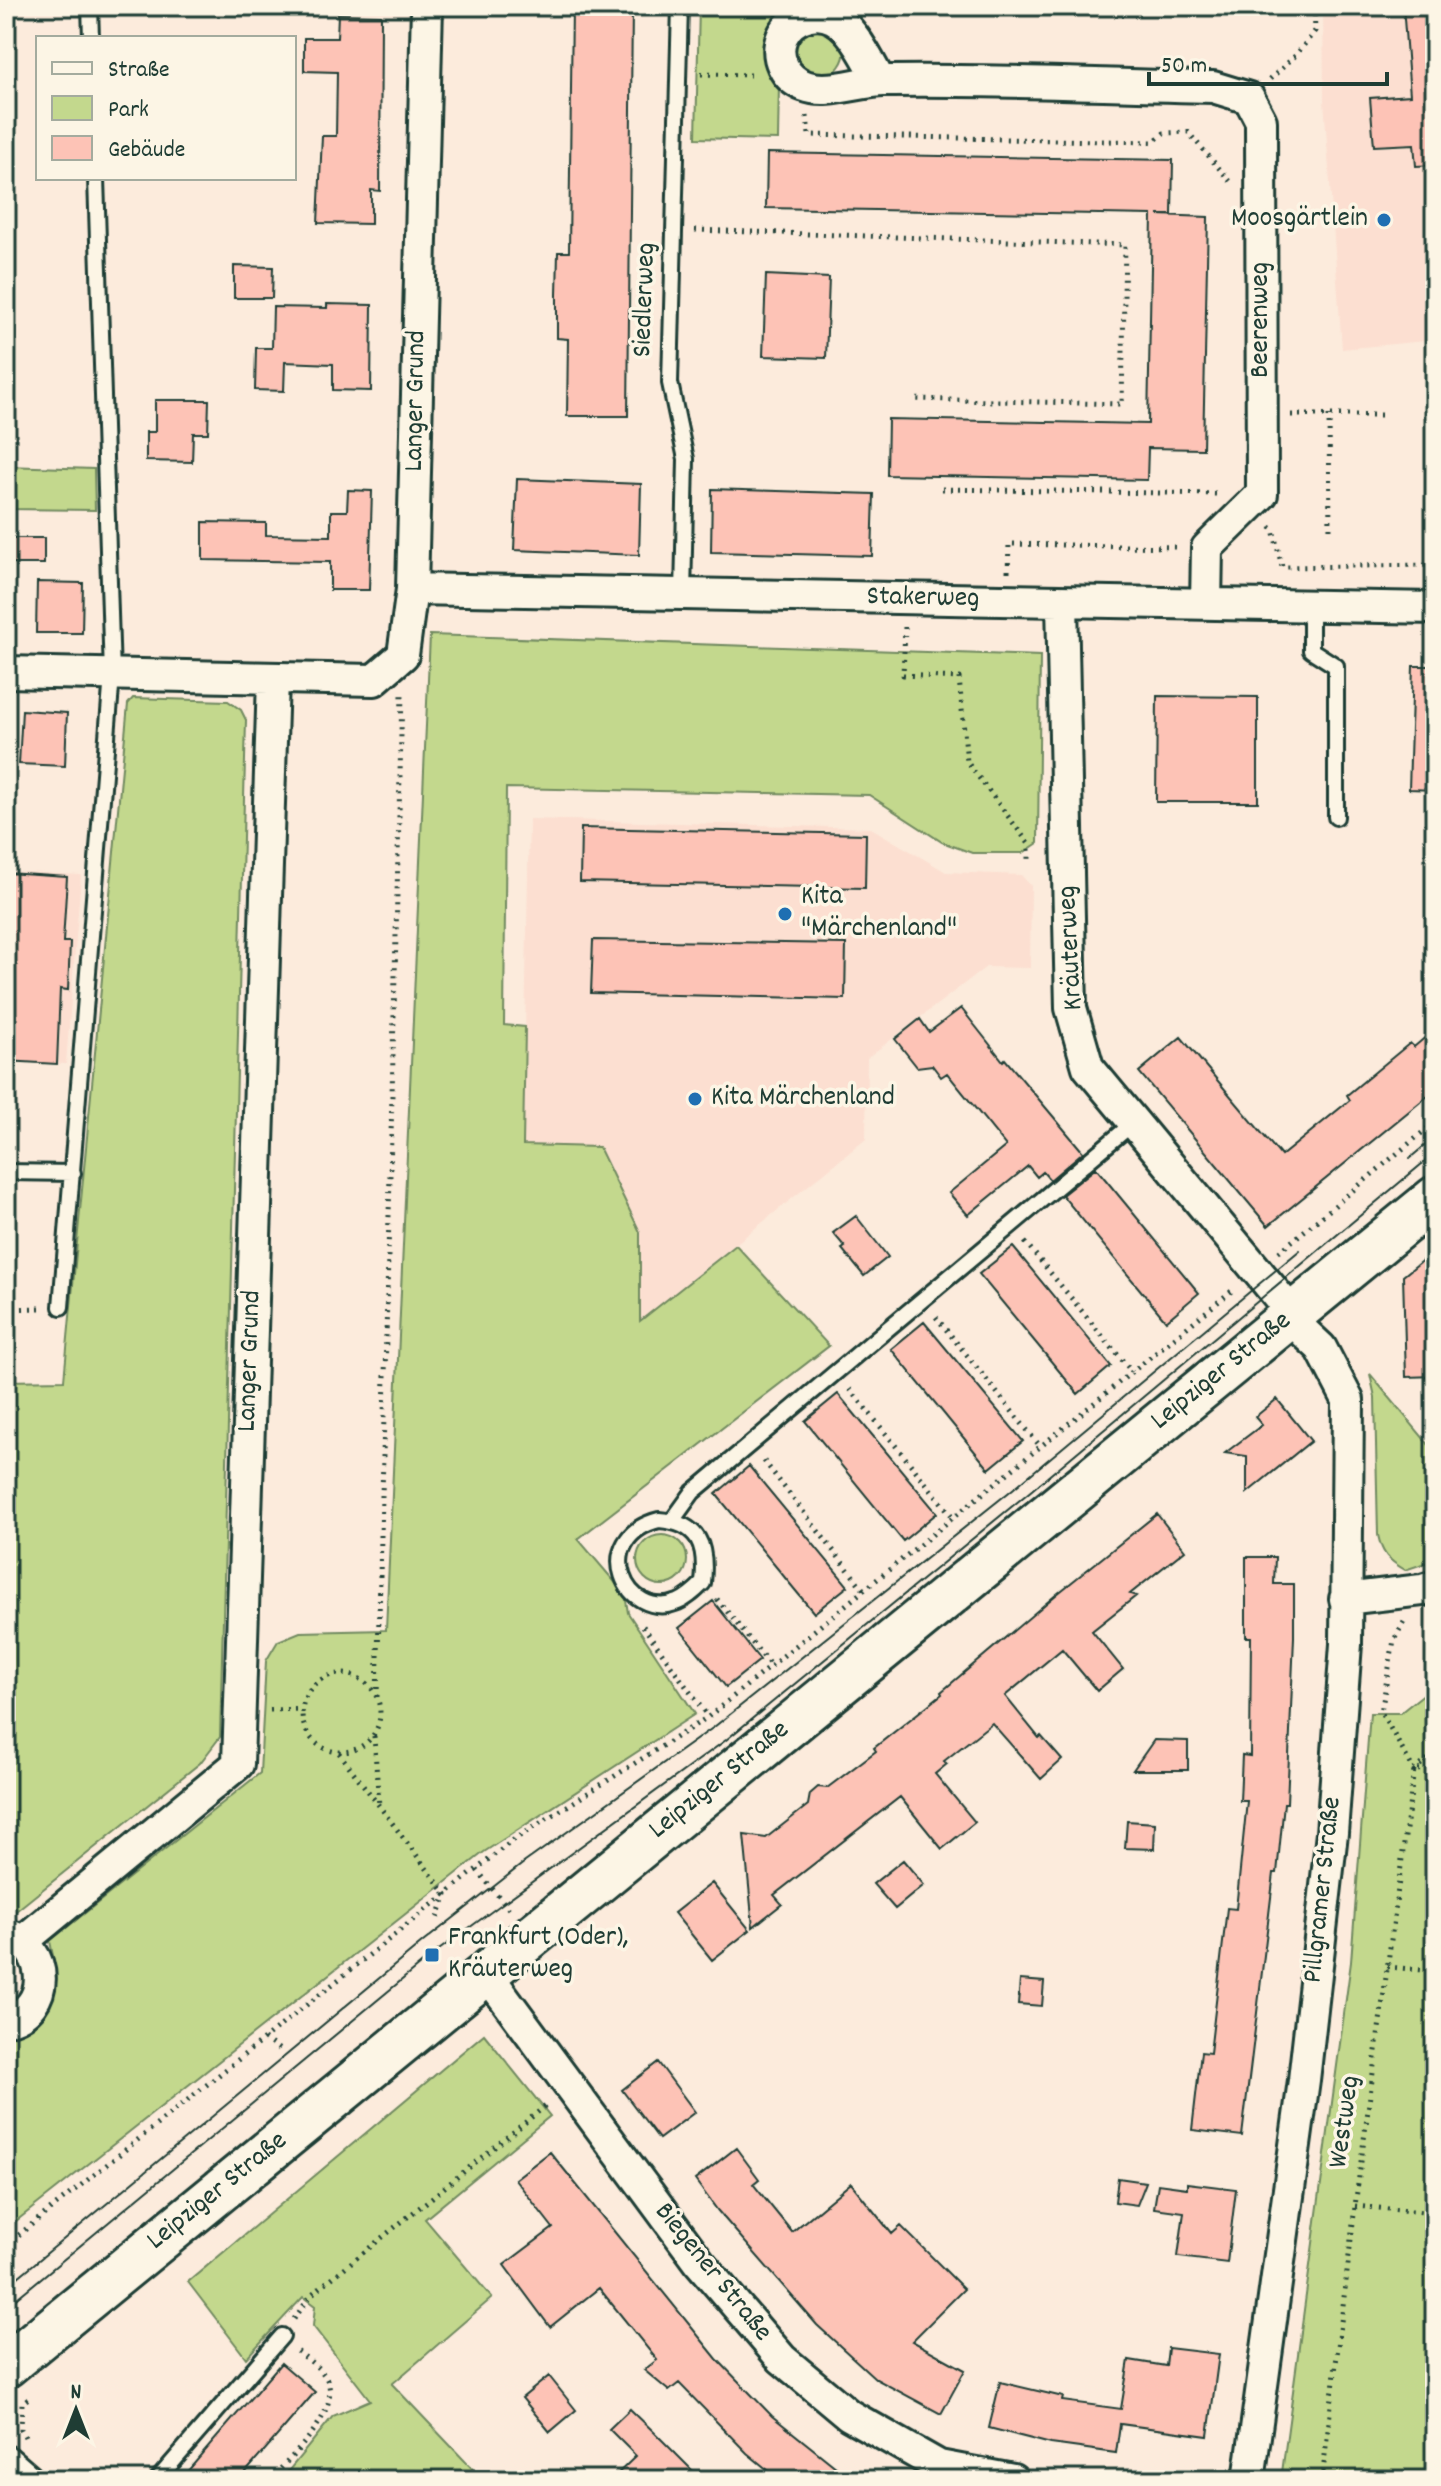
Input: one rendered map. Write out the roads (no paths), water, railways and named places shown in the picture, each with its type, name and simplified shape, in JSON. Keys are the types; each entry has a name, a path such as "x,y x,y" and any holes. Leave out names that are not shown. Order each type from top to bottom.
{"street":[{"name":"Langer Grund","path":"6,2020 26,2010 35,1998 40,1983 40,1967 34,1953 15,1937 238,1764 273,679 374,680 403,655 412,589 427,6"},
{"path":"815,14 837,19 845,26 880,81 813,89 789,76 780,56 782,36 793,22 815,14"},
{"name":"Beerenweg","path":"880,81 1213,87 1249,98 1261,121 1255,501 1207,548 1206,604"},
{"name":"Stakerweg","path":"412,589 1435,608"},
{"name":"Kräuterweg","path":"1062,602 1071,1008 1088,1067 1132,1124 1293,1314"},
{"path":"6,672 273,679"},
{"name":"Leipziger Straße","path":"6,2366 1435,1198"},
{"name":"Pillgramer Straße","path":"1249,2480 1304,2080 1332,1833 1346,1644 1348,1400 1321,1348 1305,1333 1293,1314"},
{"path":"1345,1599 1435,1586"},
{"name":"Biegener Straße","path":"486,1973 700,2263 782,2359 849,2415 939,2466 1013,2480"},
{"path":"6,2461 28,2480"}],"lane":[{"path":"90,6 91,36"},
{"name":"Siedlerweg","path":"680,6 670,383 686,459 683,595"},
{"path":"61,1307 112,675 96,180"},
{"path":"1311,606 1311,650 1336,666 1336,817"},
{"path":"672,1521 693,1492 1132,1124"},
{"path":"6,1172 73,1173"},
{"path":"659,1520 672,1521 685,1526 702,1546 706,1560 703,1583 678,1603 650,1604 628,1588 620,1564 627,1539 635,1529 659,1520"},
{"path":"157,2480 282,2336"}],"tram line":[{"path":"1410,1158 1435,1137"},
{"path":"6,2307 432,1955 726,1740 1015,1504 1435,1153"},
{"path":"6,2287 423,1942 525,1862 714,1727 1008,1493 1300,1250"}],"place":[{"name":"Moosgärtlein","path":"1384,220"},
{"name":"Kita \"Märchenland\"","path":"785,914"},
{"name":"Kita Märchenland","path":"695,1099"},
{"name":"Frankfurt (Oder), Kräuterweg","path":"432,1955"}]}
